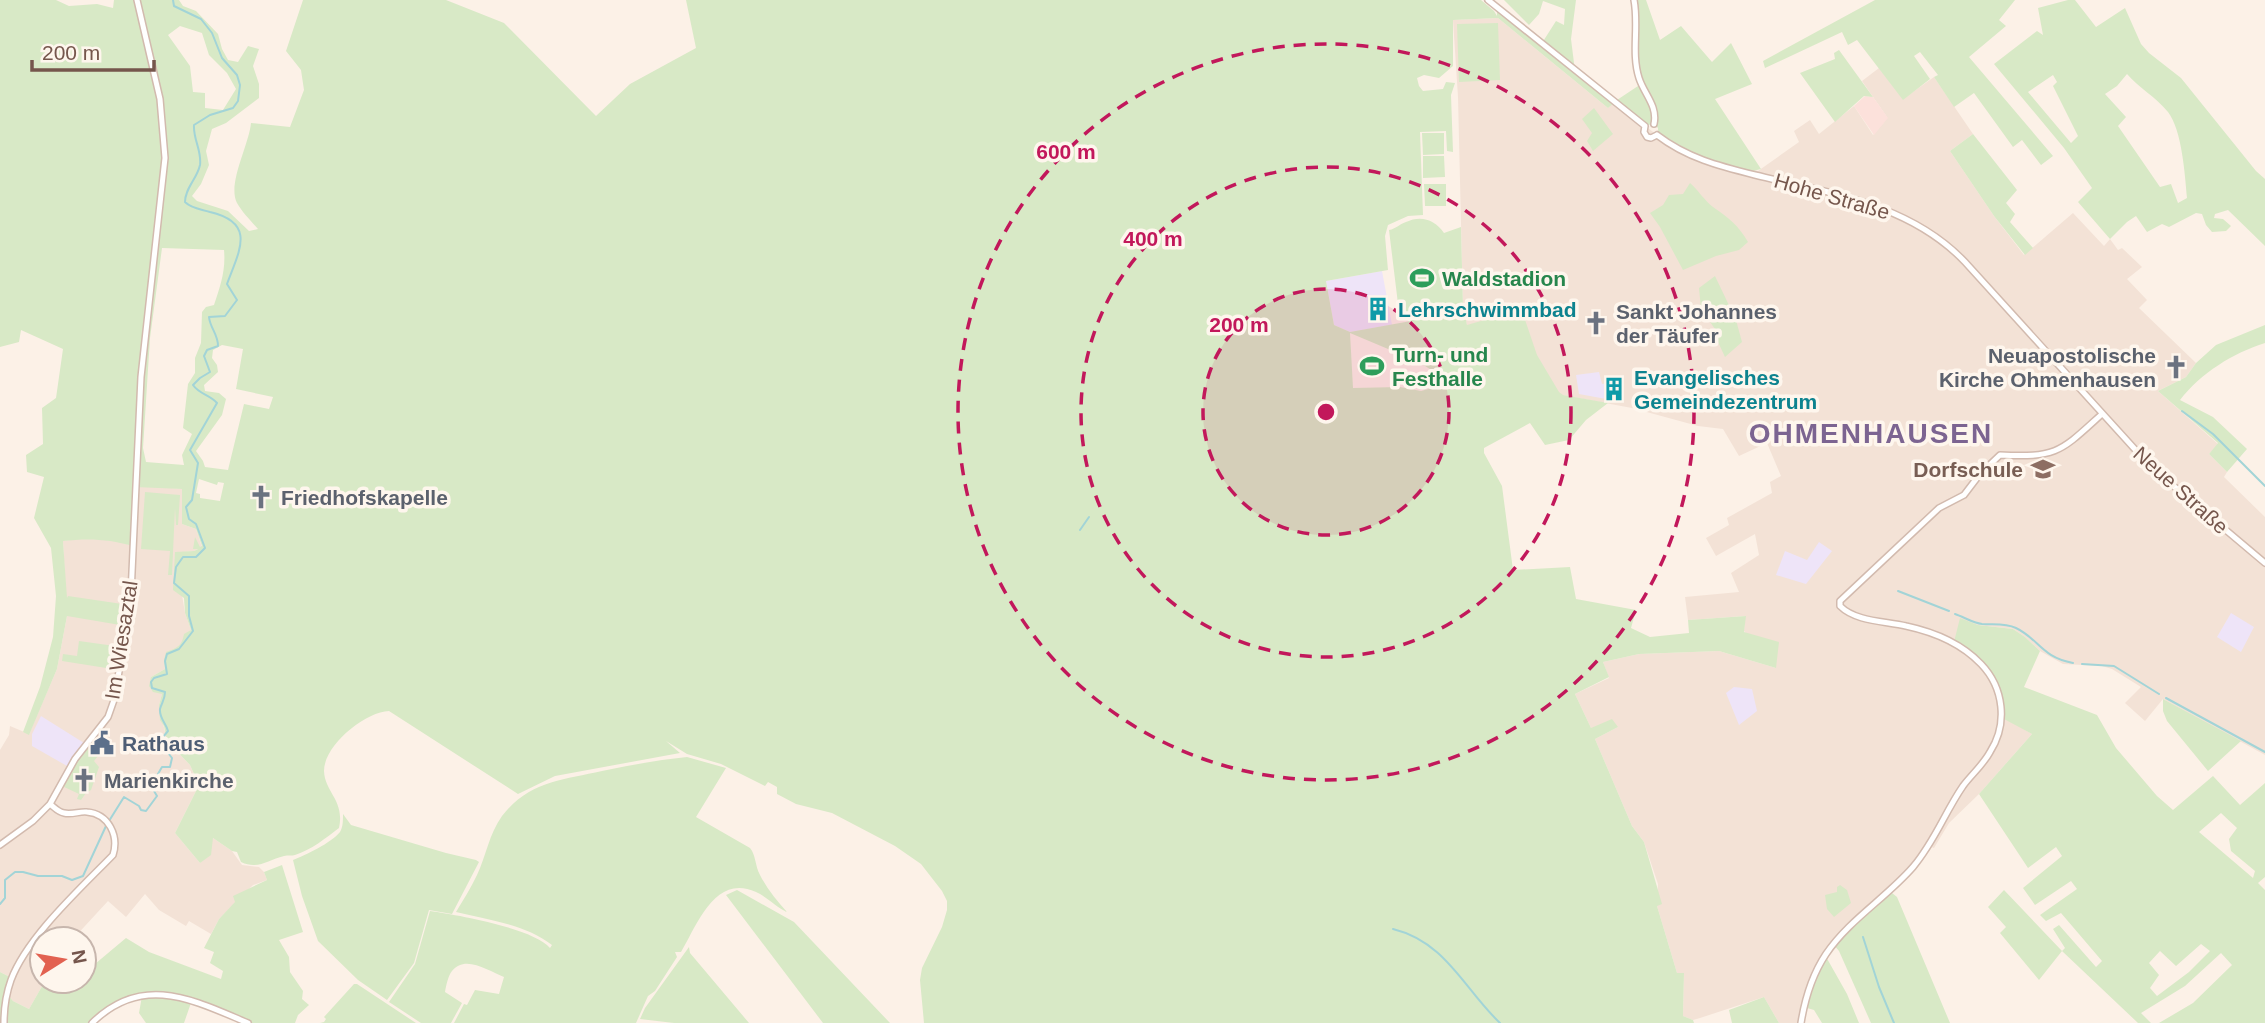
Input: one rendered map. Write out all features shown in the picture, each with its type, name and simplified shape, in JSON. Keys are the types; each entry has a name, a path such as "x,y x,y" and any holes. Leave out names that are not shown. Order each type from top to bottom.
{"main road":[{"name":"Im Wiesaztal","path":"0,845 33,821 50,804 75,759 108,717 114,700 131,594 142,363 165,158 160,99 136,0"},
{"path":"1488,0 1645,126"},
{"path":"1634,0 1637,18 1637,70 1655,111 1657,135 1647,137 1645,126"},
{"path":"1645,126 1654,124"},
{"name":"Hohe Straße","path":"1657,135 1675,148 1709,164 1878,206 1927,230 1958,255 2102,414"},
{"path":"1801,1023 1807,992 1817,969 1833,944 1899,882 1929,846 1963,786 1991,752 2001,719 2000,701 1993,680 1980,662 1964,649 1930,632 1847,612 1840,604 1842,598 1939,508 1961,497 2000,455 2039,456 2055,452 2102,414"},
{"name":"Neue Straße","path":"2102,414 2151,467 2265,563"},
{"path":"4,1023 7,994 12,978 31,947 50,921 113,855 116,840 108,824 92,813 64,813 50,804"},
{"path":"92,1023 128,999 159,994 192,1000 248,1023"}],"shaded area":[{"path":"1498,18 1608,108 1614,102 1670,145 1758,171 1799,142 1794,131 1810,120 1819,134 1854,106 1873,135 1887,117 1862,81 1879,68 1903,99 1934,77 1973,134 1950,151 2024,255 2073,213 2104,246 2110,239 2118,250 2122,248 2142,267 2127,279 2147,300 2139,308 2196,363 2186,377 2158,391 2218,444 2209,454 2227,472 2224,477 2265,517 2265,755 2163,699 2145,721 2125,703 2141,687 2112,669 2063,664 2040,651 2013,629 1978,625 1960,619 1985,665 2008,720 2032,734 1979,794 1949,823 1934,848 1929,846 1825,955 1799,1023 1779,1023 1764,997 1693,1020 1683,1016 1684,973 1677,973 1657,906 1658,884 1644,842 1632,826 1595,739 1618,727 1591,728 1575,694 1609,678 1603,662 1639,654 1719,651 1776,668 1744,631 1745,616 1688,620 1685,597 1739,592 1731,573 1759,555 1755,534 1716,556 1706,538 1729,525 1727,518 1772,493 1770,482 1781,476 1767,443 1739,456 1723,429 1698,426 1632,408 1562,395 1558,400 1467,326 1463,307 1458,97 1453,20"},
{"path":"1865,96 1873,97 1888,118 1874,135 1854,106"},
{"path":"1382,271 1392,325 1350,332 1334,325 1326,281"},
{"path":"1599,372 1602,384 1614,382 1617,401 1579,394 1576,375"},
{"path":"135,487 182,489 182,524 196,529 202,547 194,551 175,553 185,613 191,630 178,648 164,660 165,669 151,677 162,694 159,705 167,741 190,765 199,785 175,833 200,863 213,838 232,851 242,865 259,867 267,880 253,885 219,919 211,934 189,921 186,926 159,910 145,894 126,917 108,901 86,925 28,925 28,995 37,995 29,1009 13,1001 7,994 12,978 0,972 0,750 9,735 10,726 29,734 57,669 67,616 63,541 86,538 117,541 133,546"},
{"path":"1819,542 1832,551 1806,584 1776,575 1785,551 1807,560"},
{"path":"2231,613 2254,627 2241,652 2217,637"},
{"path":"1734,687 1752,689 1757,711 1739,725 1726,693"},
{"path":"41,716 84,743 67,766 32,746 32,734"}],"green space":[{"path":"0,0 56,0 69,6 97,4 113,8 114,0 179,0 183,6 196,11 218,34 228,60 238,62 248,46 259,49 253,66 259,84 259,98 226,123 212,129 206,151 209,165 201,184 192,196 197,201 228,211 249,231 258,229 237,203 237,175 251,123 290,127 304,90 301,70 286,51 303,0 446,0 504,23 596,116 630,84 696,48 686,0 1481,0 1497,16 1497,7 1542,43 1556,21 1564,25 1565,9 1543,1 1539,14 1529,25 1504,0 1576,0 1571,39 1575,71 1614,102 1641,84 1634,0 1646,0 1660,40 1681,26 1712,62 1731,43 1752,84 1715,99 1761,169 1745,173 1692,157 1658,133 1654,124 1647,125 1614,103 1608,108 1498,18 1453,20 1453,66 1439,78 1424,75 1417,78 1423,91 1443,89 1446,82 1455,83 1451,95 1453,152 1447,151 1446,131 1420,132 1423,215 1408,216 1388,225 1385,236 1388,270 1326,281 1334,325 1350,332 1411,321 1399,312 1389,230 1417,219 1432,222 1444,233 1461,227 1463,307 1467,325 1522,311 1537,355 1559,392 1608,403 1586,420 1569,440 1545,445 1530,423 1484,448 1484,453 1502,486 1513,570 1570,567 1576,599 1636,610 1631,628 1650,637 1689,633 1688,620 1746,616 1744,632 1779,642 1776,668 1719,651 1639,654 1603,662 1609,677 1575,694 1591,728 1612,719 1618,727 1595,739 1632,826 1644,842 1662,904 1657,906 1677,973 1684,973 1683,1016 1694,1023 924,1023 920,980 922,968 942,927 947,901 921,864 895,846 832,813 796,804 777,794 777,787 768,782 765,786 721,764 687,754 666,741 680,753 555,776 518,794 389,711 369,717 358,724 338,741 326,761 325,779 339,810 339,828 301,853 258,865 241,862 237,852 213,838 211,855 200,863 175,833 199,785 190,765 167,741 160,720 159,705 162,694 153,692 149,686 151,677 165,669 166,652 178,646 184,634 191,630 185,613 184,598 173,590 175,552 198,549 193,549 195,537 200,547 202,546 196,529 182,524 182,489 135,487 133,546 98,540 63,541 67,598 129,605 126,626 67,616 57,669 29,735 23,732 40,687 53,637 56,596 51,548 34,518 44,477 27,472 26,455 43,444 42,408 56,398 63,349 21,330 19,342 0,347","holes":["180,26 202,33 209,55 227,73 236,89 223,110 205,108 205,93 193,92 190,66 168,35","162,248 224,250 220,285 214,305 206,307 202,312 201,343 195,358 195,373 188,384 183,428 192,434 182,455 184,465 146,462 143,448 150,338","1350,333 1419,362 1451,383 1421,391 1400,387 1353,388","222,345 243,349 236,389 273,397 269,409 244,404 228,470 205,467 196,451 222,415 226,399 219,393 205,391 204,385 218,372 212,358 213,350","199,479 217,485 218,482 224,483 220,501 200,498 200,494 196,493"]},
{"path":"1875,0 2015,0 1999,20 2006,26 1969,57 2053,156 2041,165 2022,140 2013,147 1974,93 1954,107 1934,77 1938,75 1920,52 1914,56 1930,79 1903,100 1857,40 1848,45 1842,32 1765,68 1763,61"},
{"path":"2075,0 2096,27 2125,8 2141,44 2181,78 2265,179 2265,246 2228,210 2215,214 2214,218 2223,219 2231,226 2226,231 2212,232 2202,214 2196,213 2169,227 2162,224 2147,232 2136,216 2110,239 2078,202 2092,188 2064,148 1994,64 2037,31 2043,35 2038,8","holes":["2127,74 2168,112 2177,130 2187,198 2178,203 2171,184 2160,187 2118,126 2126,117 2105,94 2117,86","2053,75 2057,82 2053,86 2078,136 2071,143 2028,92"]},
{"path":"1498,23 1500,80 1459,82 1457,24"},
{"path":"1839,50 1873,97 1864,96 1835,122 1800,73 1835,59 1834,53"},
{"path":"1594,108 1613,134 1593,151 1587,141 1592,133 1582,119"},
{"path":"1422,133 1444,133 1444,154 1423,155"},
{"path":"1973,134 2017,190 2006,203 2015,214 2010,222 2033,248 2025,255 1994,216 1950,151"},
{"path":"1423,156 1444,156 1445,177 1423,178"},
{"path":"1690,183 1710,205 1733,222 1748,242 1739,250 1683,270 1650,213 1663,205 1669,195 1683,194"},
{"path":"1424,184 1446,184 1446,206 1425,206"},
{"path":"1715,276 1736,320 1742,342 1725,357 1715,329 1701,309 1699,288"},
{"path":"2265,325 2265,343 2218,365 2180,400 2213,417 2247,449 2227,472 2209,454 2218,443 2158,391 2186,377 2196,363 2216,345"},
{"path":"145,492 180,495 178,525 175,508 172,575 168,575 170,551 141,549"},
{"path":"1960,618 1978,625 2013,629 2025,637 2040,651 2024,687 2097,715 2116,748 2157,796 2173,810 2213,776 2240,805 2265,783 2265,877 2258,883 2265,890 2265,1023 2159,1023 2193,1003 2232,965 2221,953 2185,986 2141,1013 2151,1023 2138,1023 2062,951 2065,948 2053,929 2059,925 2096,967 2102,961 2061,913 2046,921 2040,915 2077,889 2071,881 2035,905 2023,888 2062,856 2056,847 2028,868 1979,794 2032,734 2004,719 1991,673 1954,642","holes":["2221,813 2237,828 2229,839 2231,851 2255,871 2253,878 2199,832","2201,944 2210,951 2189,972 2157,996 2150,988 2159,975 2149,963 2160,951 2176,966"]},
{"path":"79,641 122,647 119,670 62,661 63,654 77,656"},
{"path":"2163,699 2241,741 2208,771 2167,721 2163,711"},
{"path":"91,741 102,751 94,761 99,767 91,790 81,800 77,799 79,794 60,785"},
{"path":"687,757 726,768 696,817 750,848 758,872 772,895 787,912 760,894 742,888 729,890 718,896 701,916 681,952 675,952 677,957 655,991 648,996 636,1023 454,1023 475,990 499,994 504,977 470,964 457,966 448,978 445,992 462,1003 451,1023 421,1023 389,1002 415,964 430,911 512,929 528,934 550,948 552,945 518,927 456,912 477,875 498,823 512,804 535,789 560,780"},
{"path":"343,814 351,825 479,862 452,914 429,910 414,963 387,1000 358,980 318,941 293,860 336,836 342,828"},
{"path":"282,865 303,932 279,940 289,957 290,972 303,991 302,999 309,1005 298,1015 295,1023 248,1023 192,1000 184,1023 146,1023 139,1013 142,996 128,999 92,1023 0,1023 0,972 12,978 7,994 13,1001 29,1009 37,995 98,995 98,961 126,938 149,952 221,979 223,971 210,963 214,952 204,948 219,919 235,902 233,896 267,880 264,872"},
{"path":"1840,885 1847,890 1851,903 1834,917 1827,909 1825,895 1837,892"},
{"path":"737,890 794,922 890,1023 823,1023 726,895"},
{"path":"2004,890 2062,951 2039,980 2000,933 2006,927 1988,907"},
{"path":"1892,893 1897,897 1950,1023 1871,1023 1839,951 1833,944"},
{"path":"689,947 690,953 749,1023 674,1023 640,1019"},
{"path":"1825,955 1847,994 1859,1023 1822,1023 1814,1010 1807,1008 1810,996 1807,992"},
{"path":"354,984 416,1023 320,1023 324,1022 324,1017"},
{"path":"1764,997 1779,1023 1732,1023 1729,1010"}],"waterway":[{"path":"109,821 124,797 146,811 157,796 151,786 162,767 170,767 172,758 161,744 168,731 160,712 165,692 152,688 151,682 154,678 167,674 167,654 179,649 193,631 189,616 189,596 174,583 176,567 183,557 196,557 205,548 196,524 189,519 186,507 192,500 198,463 190,450 217,403 193,385 210,372 204,356 207,350 218,346 209,317 225,316 237,300 227,284 239,250 239,231 234,223 225,217 185,202 200,165 194,125 210,115 233,108 238,101 240,85 237,75 222,58 212,33 201,19 174,6 173,0"},
{"path":"2182,411 2213,434 2265,486"},
{"path":"1080,530 1089,517"},
{"path":"1898,591 1949,611"},
{"path":"1955,614 1979,623 2016,628 2054,657 2073,663"},
{"path":"2082,664 2114,666 2159,694"},
{"path":"2166,698 2265,752"},
{"path":"0,904 5,898 5,880 15,872 62,876 72,880 83,876 106,826"},
{"path":"1393,929 1411,935 1441,955 1500,1023"},
{"path":"1863,937 1894,1023"}],"place":[{"name":"Waldstadion","path":"1422,278"},
{"name":"Lehrschwimmbad","path":"1378,309"},
{"name":"Sankt Johannes der Täufer","path":"1596,323"},
{"name":"Turn- und Festhalle","path":"1372,366"},
{"name":"Neuapostolische Kirche Ohmenhausen","path":"2176,367"},
{"name":"Evangelisches Gemeindezentrum","path":"1614,389"},
{"name":"Dorfschule","path":"2043,469"},
{"name":"Friedhofskapelle","path":"261,497"},
{"name":"Rathaus","path":"102,743"},
{"name":"Marienkirche","path":"84,780"}],"district":[{"name":"OHMENHAUSEN","path":"1871,433"}]}
